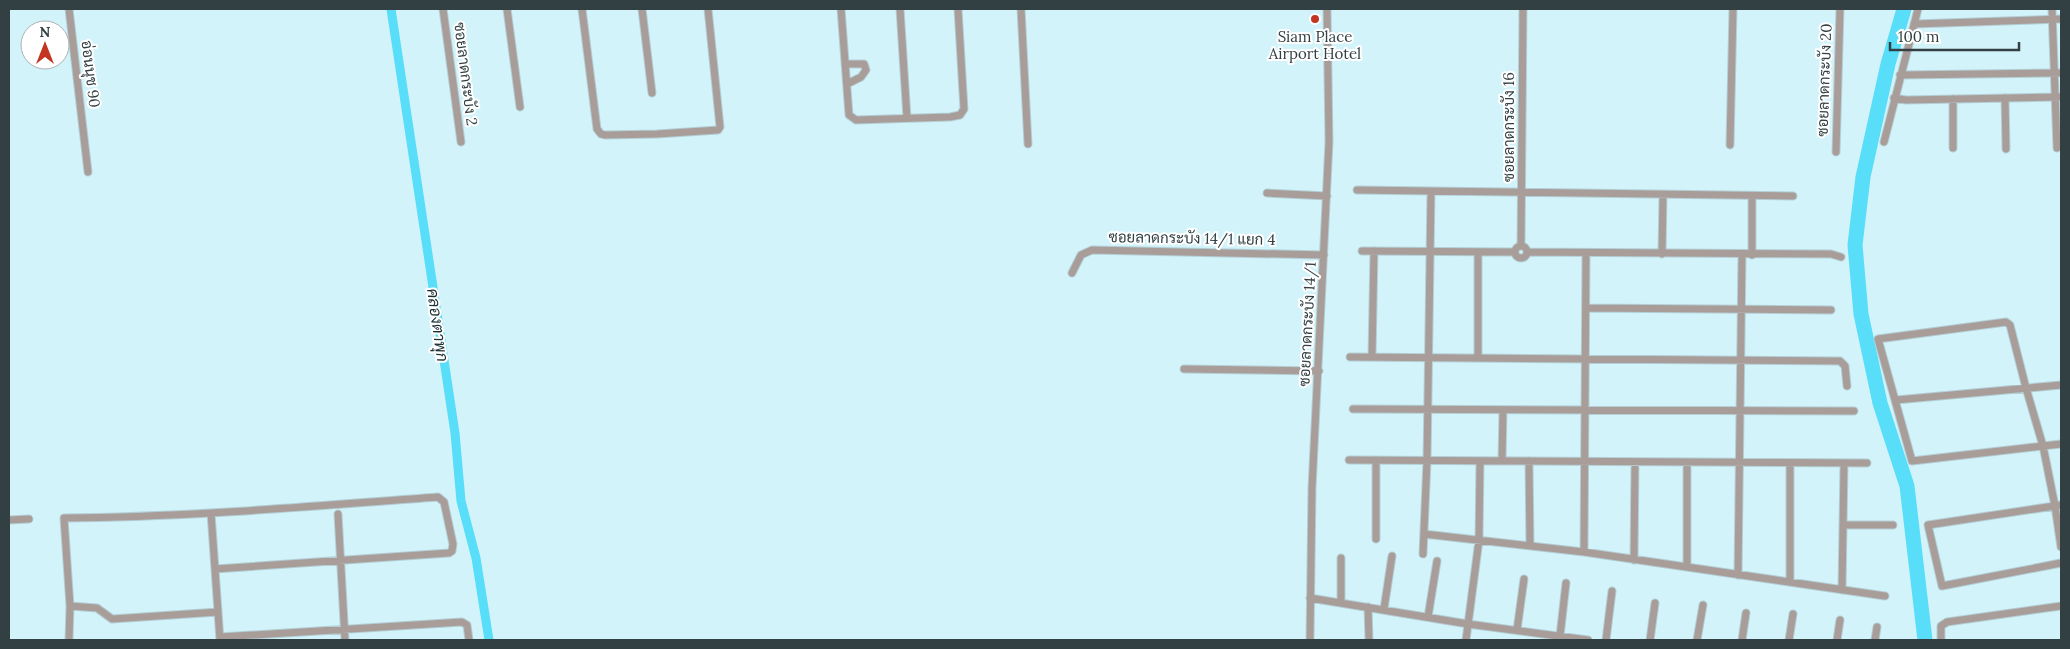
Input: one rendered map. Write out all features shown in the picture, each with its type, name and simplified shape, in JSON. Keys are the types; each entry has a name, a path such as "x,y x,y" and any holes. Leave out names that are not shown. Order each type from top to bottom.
{"street":[{"name":"อ่อนนุช 90","path":"70,9 88,172"},
{"name":"ซอยลาดกระบัง 2","path":"443,9 461,142"},
{"path":"507,9 520,108"},
{"path":"582,9 597,129 601,134 605,135 666,134 718,130 720,127 708,9"},
{"path":"642,9 652,93"},
{"path":"841,9 849,115 856,120 950,117 960,115 964,109 958,9"},
{"path":"900,9 907,118"},
{"path":"1020,9 1028,144"},
{"name":"ซอยลาดกระบัง 14/1","path":"1310,640 1312,488 1329,142 1327,9"},
{"name":"ซอยลาดกระบัง 16","path":"1521,245 1523,9"},
{"path":"1730,145 1734,9"},
{"name":"ซอยลาดกระบัง 20","path":"1836,152 1840,9"},
{"path":"1884,142 1918,9"},
{"path":"2052,9 2058,73 2057,148"},
{"path":"1914,24 2061,19"},
{"path":"845,64 864,64 866,70 861,77 846,84"},
{"path":"1900,75 2058,73"},
{"path":"1894,98 1906,100 2058,98"},
{"path":"2005,98 2006,149"},
{"path":"1953,99 1953,148"},
{"path":"1357,190 1521,194 1792,196"},
{"path":"1423,554 1427,461 1431,191"},
{"path":"1267,193 1326,196"},
{"path":"1662,254 1663,195"},
{"path":"1752,196 1752,255"},
{"path":"1514,252 1521,245 1527,248 1528,252"},
{"name":"ซอยลาดกระบัง 14/1 แยก 4","path":"1072,273 1081,255 1092,250 1324,255"},
{"path":"1362,251 1514,252"},
{"path":"1372,357 1374,251"},
{"path":"1478,252 1478,358"},
{"path":"1514,252 1518,258 1521,258 1527,255 1528,252"},
{"path":"1528,252 1742,255 1831,254 1841,257"},
{"path":"1584,552 1586,253"},
{"path":"1738,575 1742,255"},
{"path":"1586,308 1831,310"},
{"path":"2061,444 2043,446 1912,461 1878,341 1880,337 2006,322 2010,325 2043,446 2058,506 2061,547"},
{"path":"1350,357 1840,361 1845,366 1847,386"},
{"path":"1184,369 1319,371"},
{"path":"1896,400 2061,385"},
{"path":"1353,409 1854,411"},
{"path":"1502,461 1503,410"},
{"path":"1349,460 1867,463"},
{"path":"1376,460 1376,539"},
{"path":"1466,640 1479,540 1480,461"},
{"path":"1529,461 1530,546"},
{"path":"1634,560 1635,462"},
{"path":"1686,568 1687,462"},
{"path":"1790,463 1790,582"},
{"path":"1842,590 1844,463"},
{"path":"69,640 70,606 64,518 212,513 438,497 444,502 453,544 452,551 449,553 215,570"},
{"path":"2058,506 1928,525 1942,586 2061,564"},
{"path":"212,513 220,639 462,622 467,625 469,640"},
{"path":"338,514 345,640"},
{"path":"9,520 29,519"},
{"path":"1843,525 1893,525"},
{"path":"1424,534 1584,552 1886,596"},
{"path":"1384,609 1392,556"},
{"path":"1341,558 1341,603"},
{"path":"1428,617 1437,562"},
{"path":"1516,630 1524,579"},
{"path":"1560,636 1566,583"},
{"path":"1606,640 1612,591"},
{"path":"1310,598 1468,624 1588,640"},
{"path":"1650,640 1655,603"},
{"path":"1697,640 1703,605"},
{"path":"70,606 97,608 112,618 218,612"},
{"path":"1941,640 1941,626 1946,622 2061,606"},
{"path":"1368,607 1369,640"},
{"path":"1742,640 1746,613"},
{"path":"1789,640 1793,614"},
{"path":"1837,640 1840,620"},
{"path":"1875,640 1876,627"}],"waterway":[{"name":"คลองตาพุก","path":"391,9 455,433 461,501 476,558 489,640"},
{"path":"1904,9 1888,64 1863,177 1855,245 1861,314 1880,403 1907,486 1925,640"}],"place":[{"name":"Siam Place Airport Hotel","path":"1315,19"}]}
